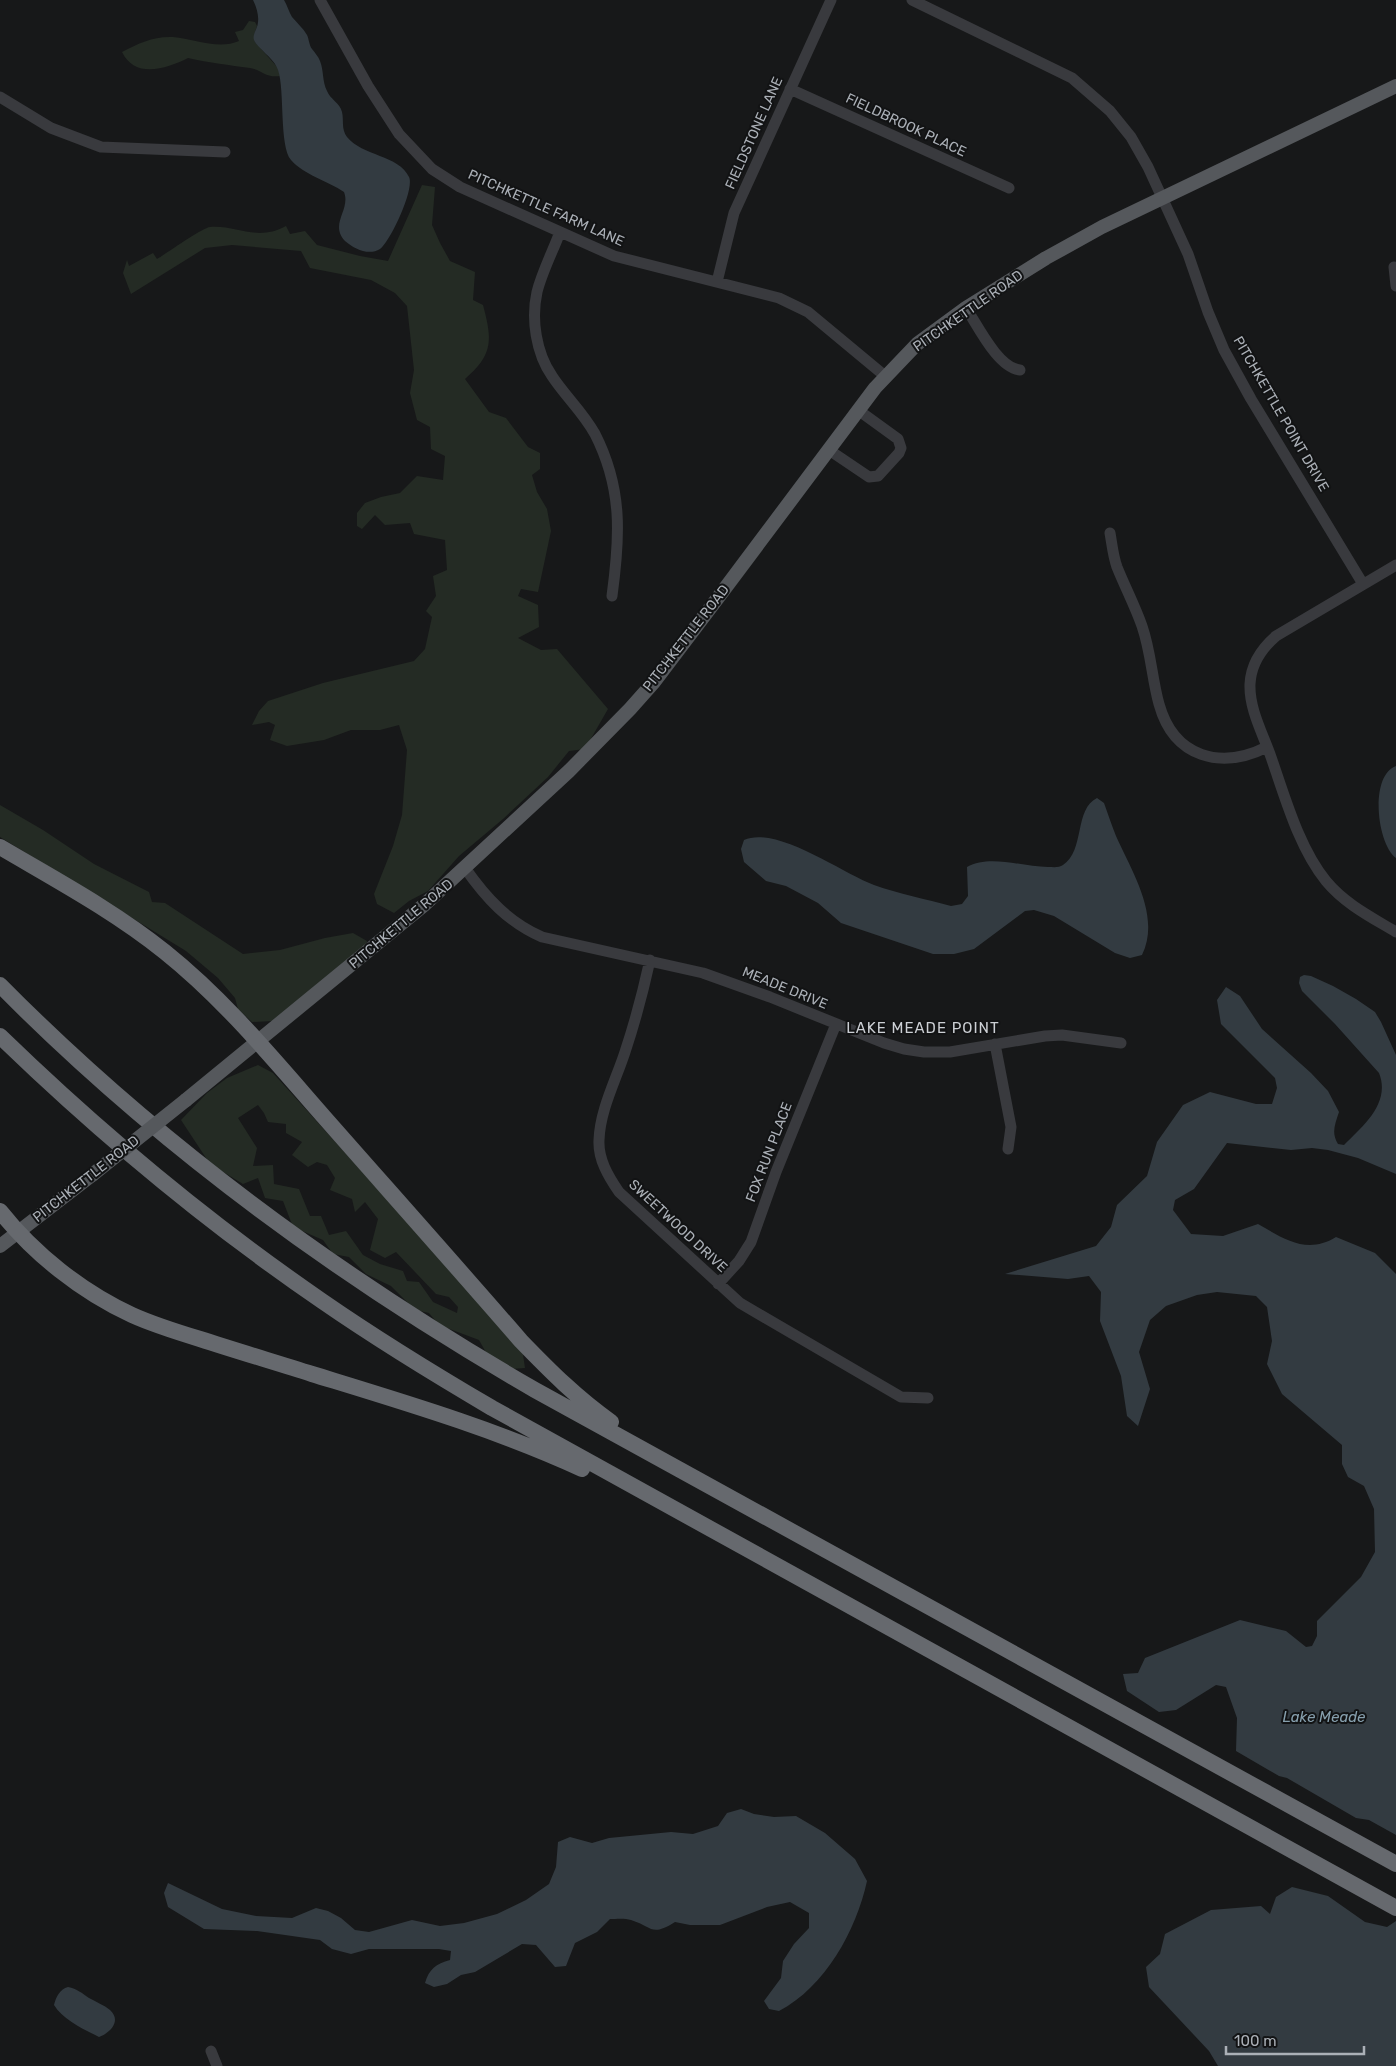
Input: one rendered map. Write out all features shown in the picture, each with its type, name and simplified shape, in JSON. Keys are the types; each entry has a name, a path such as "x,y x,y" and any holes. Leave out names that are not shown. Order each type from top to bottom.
{"highway":[{"path":"0,847 95,903 165,952 228,1009 521,1341 558,1380 596,1411 692,1476"},
{"path":"0,985 96,1076 266,1216 334,1265 466,1350 1396,1864"},
{"path":"0,1036 160,1180 237,1240 375,1336 477,1399 1395,1907"},
{"path":"0,1210 18,1232 39,1252 80,1285 131,1315 216,1344 500,1434 680,1512"}],"main road":[{"name":"PITCHKETTLE ROAD","path":"0,1246 186,1100 424,906 569,771 654,682 858,410 885,376 917,344 966,308 1046,258 1102,227 1396,86"}],"street":[{"name":"PITCHKETTLE FARM LANE","path":"320,0 368,86 399,134 432,169 460,187 614,256 779,298 808,312 885,376"},
{"name":"FIELDSTONE LANE","path":"717,282 734,213 831,0"},
{"name":"PITCHKETTLE POINT DRIVE","path":"912,0 1072,78 1110,111 1130,137 1148,167 1188,254 1208,312 1229,358 1364,584"},
{"name":"FIELDBROOK PLACE","path":"790,89 1009,188"},
{"path":"0,98 51,128 101,147 225,152"},
{"path":"560,232 537,292 535,312 537,341 551,376 581,411 595,434 610,472 616,498 618,526 612,596"},
{"path":"1394,266 1396,286"},
{"path":"966,308 1004,363 1014,370 1020,370"},
{"path":"829,450 865,476 873,478 878,476 899,453 901,448 898,439 858,410"},
{"path":"1110,533 1117,567 1143,627 1159,703 1169,728 1193,752 1215,758 1244,756 1267,747"},
{"path":"1396,565 1276,636 1260,652 1252,673 1251,697 1290,809 1316,867 1332,888 1352,906 1396,932"},
{"name":"MEADE DRIVE","path":"465,868 487,897 503,913 526,930 551,940 703,973 745,987 884,1043 924,1052 950,1052 1045,1036 1062,1035 1121,1042"},
{"name":"SWEETWOOD DRIVE","path":"650,960 642,1000 602,1117 599,1140 600,1156 607,1176 618,1192 740,1303 901,1397 928,1398"},
{"name":"FOX RUN PLACE","path":"718,1284 739,1261 751,1242 776,1172 836,1024"},
{"path":"995,1044 1012,1127 1008,1149"},
{"path":"211,2051 217,2066"}],"shaded area":[{"path":"249,21 255,22 257,26 254,35 255,42 278,68 280,76 267,75 250,68 188,58 170,66 143,69 135,66 122,52 147,41 166,37 215,44 231,43 239,41 235,32 243,30"},
{"path":"422,185 435,187 432,225 450,261 475,272 473,300 483,305 486,317 489,337 486,354 465,379 489,412 506,418 528,447 540,453 540,469 532,475 537,492 547,509 551,531 538,592 521,589 518,596 538,605 539,627 518,638 541,650 557,649 608,709 585,749 569,751 548,777 503,819 459,856 428,891 409,901 394,913 377,904 374,894 393,846 402,815 407,750 399,725 380,730 351,730 324,740 287,746 270,740 275,725 269,722 252,725 259,711 268,701 323,683 414,661 425,649 432,617 426,611 436,596 433,576 447,570 445,540 414,534 410,523 385,525 375,515 362,529 357,526 357,513 365,503 400,493 417,476 443,480 445,456 431,449 430,427 417,420 410,393 414,370 407,306 395,293 371,280 310,268 301,251 232,245 205,248 131,294 123,273 127,260 129,266 153,253 157,259 192,236 210,227 266,233 286,226 290,234 305,231 317,245 388,261"},
{"path":"0,805 43,830 94,864 149,892 152,902 165,903 243,954 280,950 353,933 367,941 366,948 273,1021 252,1022 238,1009 235,998 218,978 186,951 0,837"},
{"path":"258,1065 273,1073 522,1348 525,1368 511,1369 488,1356 479,1340 439,1325 429,1313 415,1310 391,1286 366,1274 349,1257 333,1254 323,1240 293,1227 283,1201 265,1198 258,1178 243,1184 210,1164 181,1120 207,1093 227,1078","holes":["258,1105 268,1122 286,1124 286,1133 302,1142 292,1155 308,1167 317,1162 327,1165 335,1178 330,1190 352,1199 355,1212 365,1202 378,1219 370,1250 385,1258 396,1252 436,1294 449,1297 458,1307 457,1313 433,1302 419,1282 407,1281 403,1271 380,1264 363,1255 346,1231 329,1235 321,1216 310,1216 299,1189 274,1184 273,1165 253,1166 257,1148 238,1118"]}],"water":[{"path":"253,0 284,0 292,17 307,35 311,47 319,59 327,91 341,109 344,131 347,137 362,148 397,164 409,177 408,192 400,215 390,236 380,249 376,251 362,251 345,241 339,229 345,205 344,192 303,170 291,160 287,153 283,131 278,70 254,40 258,19"},
{"path":"1396,766 1396,858 1389,850 1384,839 1379,810 1379,796 1387,772"},
{"path":"1097,798 1104,803 1116,836 1142,894 1146,910 1147,940 1142,955 1130,958 1115,953 1054,916 1034,910 1025,911 974,949 954,954 933,954 841,923 818,903 786,886 766,881 744,862 741,849 744,840 757,837 773,839 809,852 874,885 951,906 962,904 968,896 967,867 976,863 996,861 1038,866 1060,867 1063,865 1070,859 1074,850 1085,811 1090,803"},
{"name":"Lake Meade","path":"1304,975 1311,976 1333,986 1356,999 1375,1012 1381,1022 1396,1055 1396,1174 1358,1158 1328,1150 1312,1148 1291,1150 1227,1143 1194,1189 1175,1200 1173,1210 1191,1234 1223,1236 1258,1224 1277,1235 1305,1245 1315,1245 1336,1237 1375,1253 1396,1274 1396,1835 1369,1820 1356,1818 1236,1751 1237,1718 1226,1687 1216,1685 1176,1710 1159,1712 1127,1691 1123,1674 1138,1673 1145,1658 1240,1620 1286,1631 1306,1647 1312,1646 1317,1636 1317,1621 1361,1577 1375,1552 1374,1509 1364,1486 1348,1477 1342,1464 1342,1445 1282,1394 1267,1364 1272,1341 1267,1307 1256,1296 1217,1292 1197,1295 1166,1306 1150,1320 1139,1352 1150,1389 1138,1426 1127,1416 1121,1376 1100,1321 1101,1292 1089,1276 1068,1279 1005,1274 1096,1246 1111,1227 1117,1205 1147,1176 1157,1142 1183,1105 1210,1092 1256,1104 1272,1104 1277,1088 1275,1078 1221,1024 1217,1000 1226,987 1240,996 1262,1029 1328,1091 1339,1112 1334,1132 1338,1144 1344,1145 1367,1122 1378,1104 1381,1094 1382,1084 1379,1073 1302,991 1299,983 1300,977"},
{"path":"741,1809 754,1814 774,1817 796,1816 825,1833 855,1859 867,1881 855,1919 836,1956 811,1988 796,2001 779,2011 769,2009 764,2001 781,1978 783,1961 794,1944 809,1928 809,1913 790,1902 767,1907 720,1925 690,1925 675,1922 667,1927 656,1930 629,1919 610,1919 597,1932 575,1943 566,1966 555,1967 536,1945 522,1944 475,1972 461,1975 447,1984 434,1987 425,1983 427,1978 434,1968 450,1960 451,1951 439,1949 369,1949 351,1954 332,1949 320,1940 257,1931 204,1929 168,1907 164,1893 168,1883 222,1909 256,1916 292,1918 316,1908 328,1911 341,1918 355,1930 369,1932 412,1920 440,1926 464,1923 497,1914 526,1900 549,1884 556,1867 558,1842 570,1837 592,1843 609,1838 671,1832 693,1834 718,1826 727,1813"},
{"path":"1292,1887 1328,1896 1365,1922 1387,1927 1396,1921 1396,2066 1218,2066 1209,2051 1149,1987 1146,1967 1160,1954 1165,1934 1211,1910 1261,1906 1270,1914 1276,1897"},
{"path":"68,1987 79,1991 110,2010 115,2018 115,2022 107,2033 99,2037 75,2024 58,2010 54,2005 56,1999"}],"district":[{"name":"LAKE MEADE POINT","path":"923,1028"}]}
